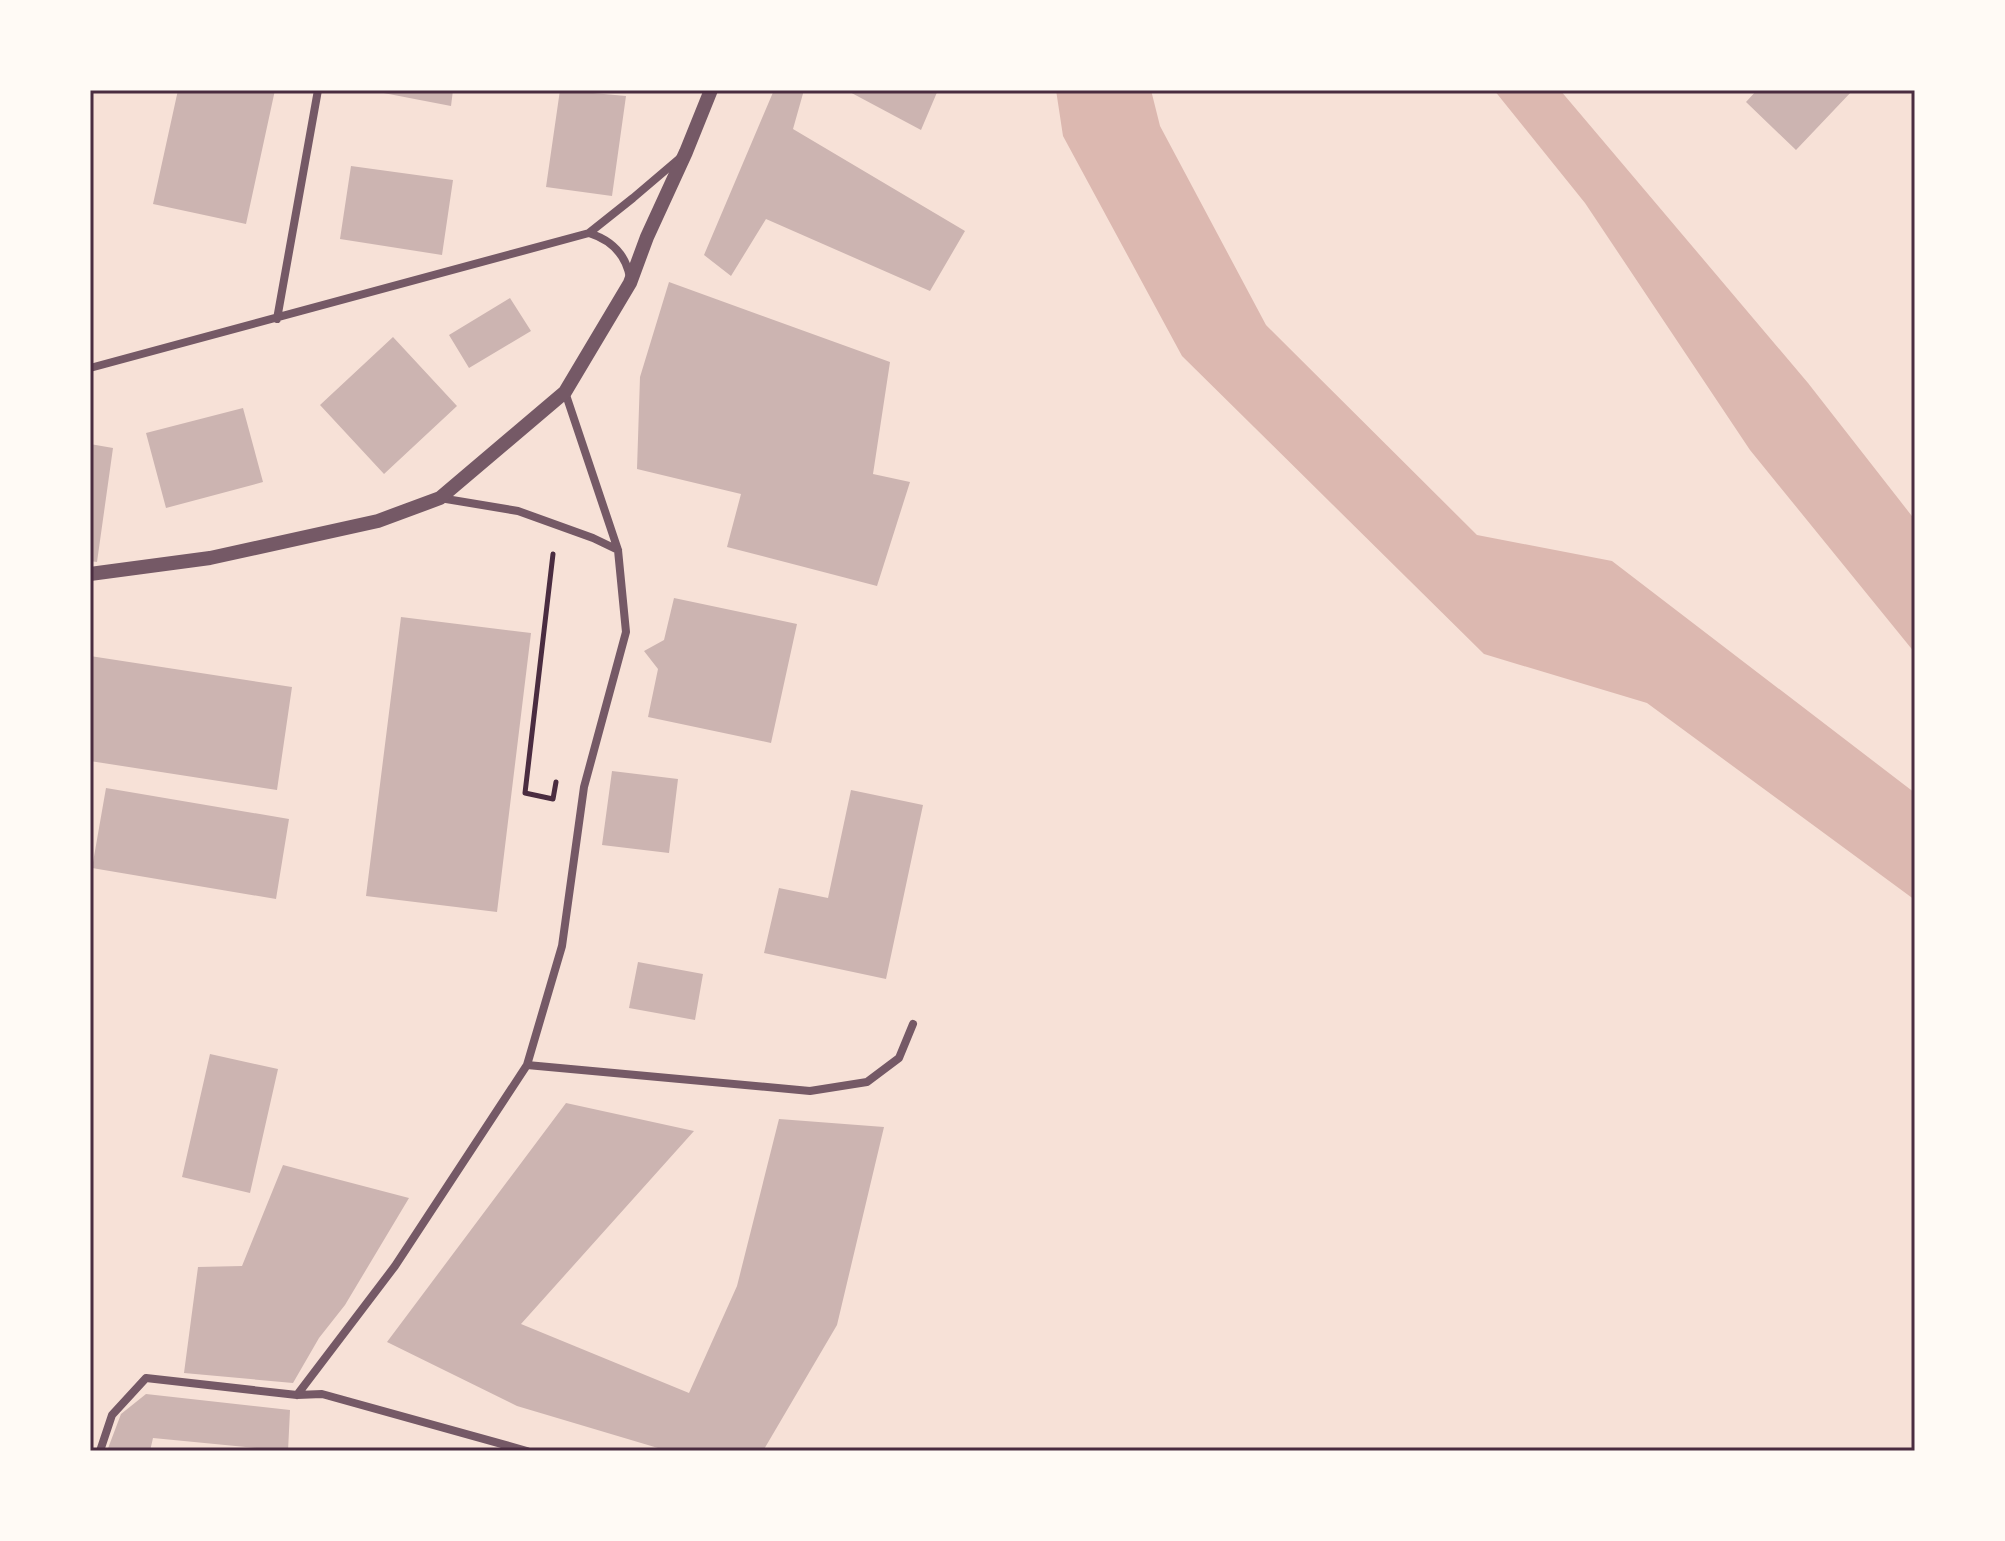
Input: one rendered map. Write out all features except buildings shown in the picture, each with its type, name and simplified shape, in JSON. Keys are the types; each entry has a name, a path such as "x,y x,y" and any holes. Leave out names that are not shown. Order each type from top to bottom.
{"street":[{"path":"277,319 318,90"},
{"path":"90,574 210,558 378,521 440,498 565,392 630,283 711,90"},
{"path":"90,368 589,233 686,152"},
{"path":"589,233 613,245 623,256 630,283"},
{"path":"297,1395 395,1266 527,1065 562,946 584,787 626,632 618,550 565,392"},
{"path":"440,498 518,511 618,550"},
{"path":"527,1065 810,1091 867,1082 899,1058 913,1024"},
{"path":"100,1451 112,1415 146,1378 297,1395 322,1394 527,1451"}],"path":[{"path":"553,554 525,793 553,799 556,782"}],"shaded area":[{"path":"1056,90 1151,90 1160,126 1266,325 1477,535 1612,561 1915,793 1915,900 1647,703 1484,654 1182,356 1063,136"},
{"path":"1494,90 1560,90 1808,383 1915,520 1915,653 1750,450 1585,203"}]}
